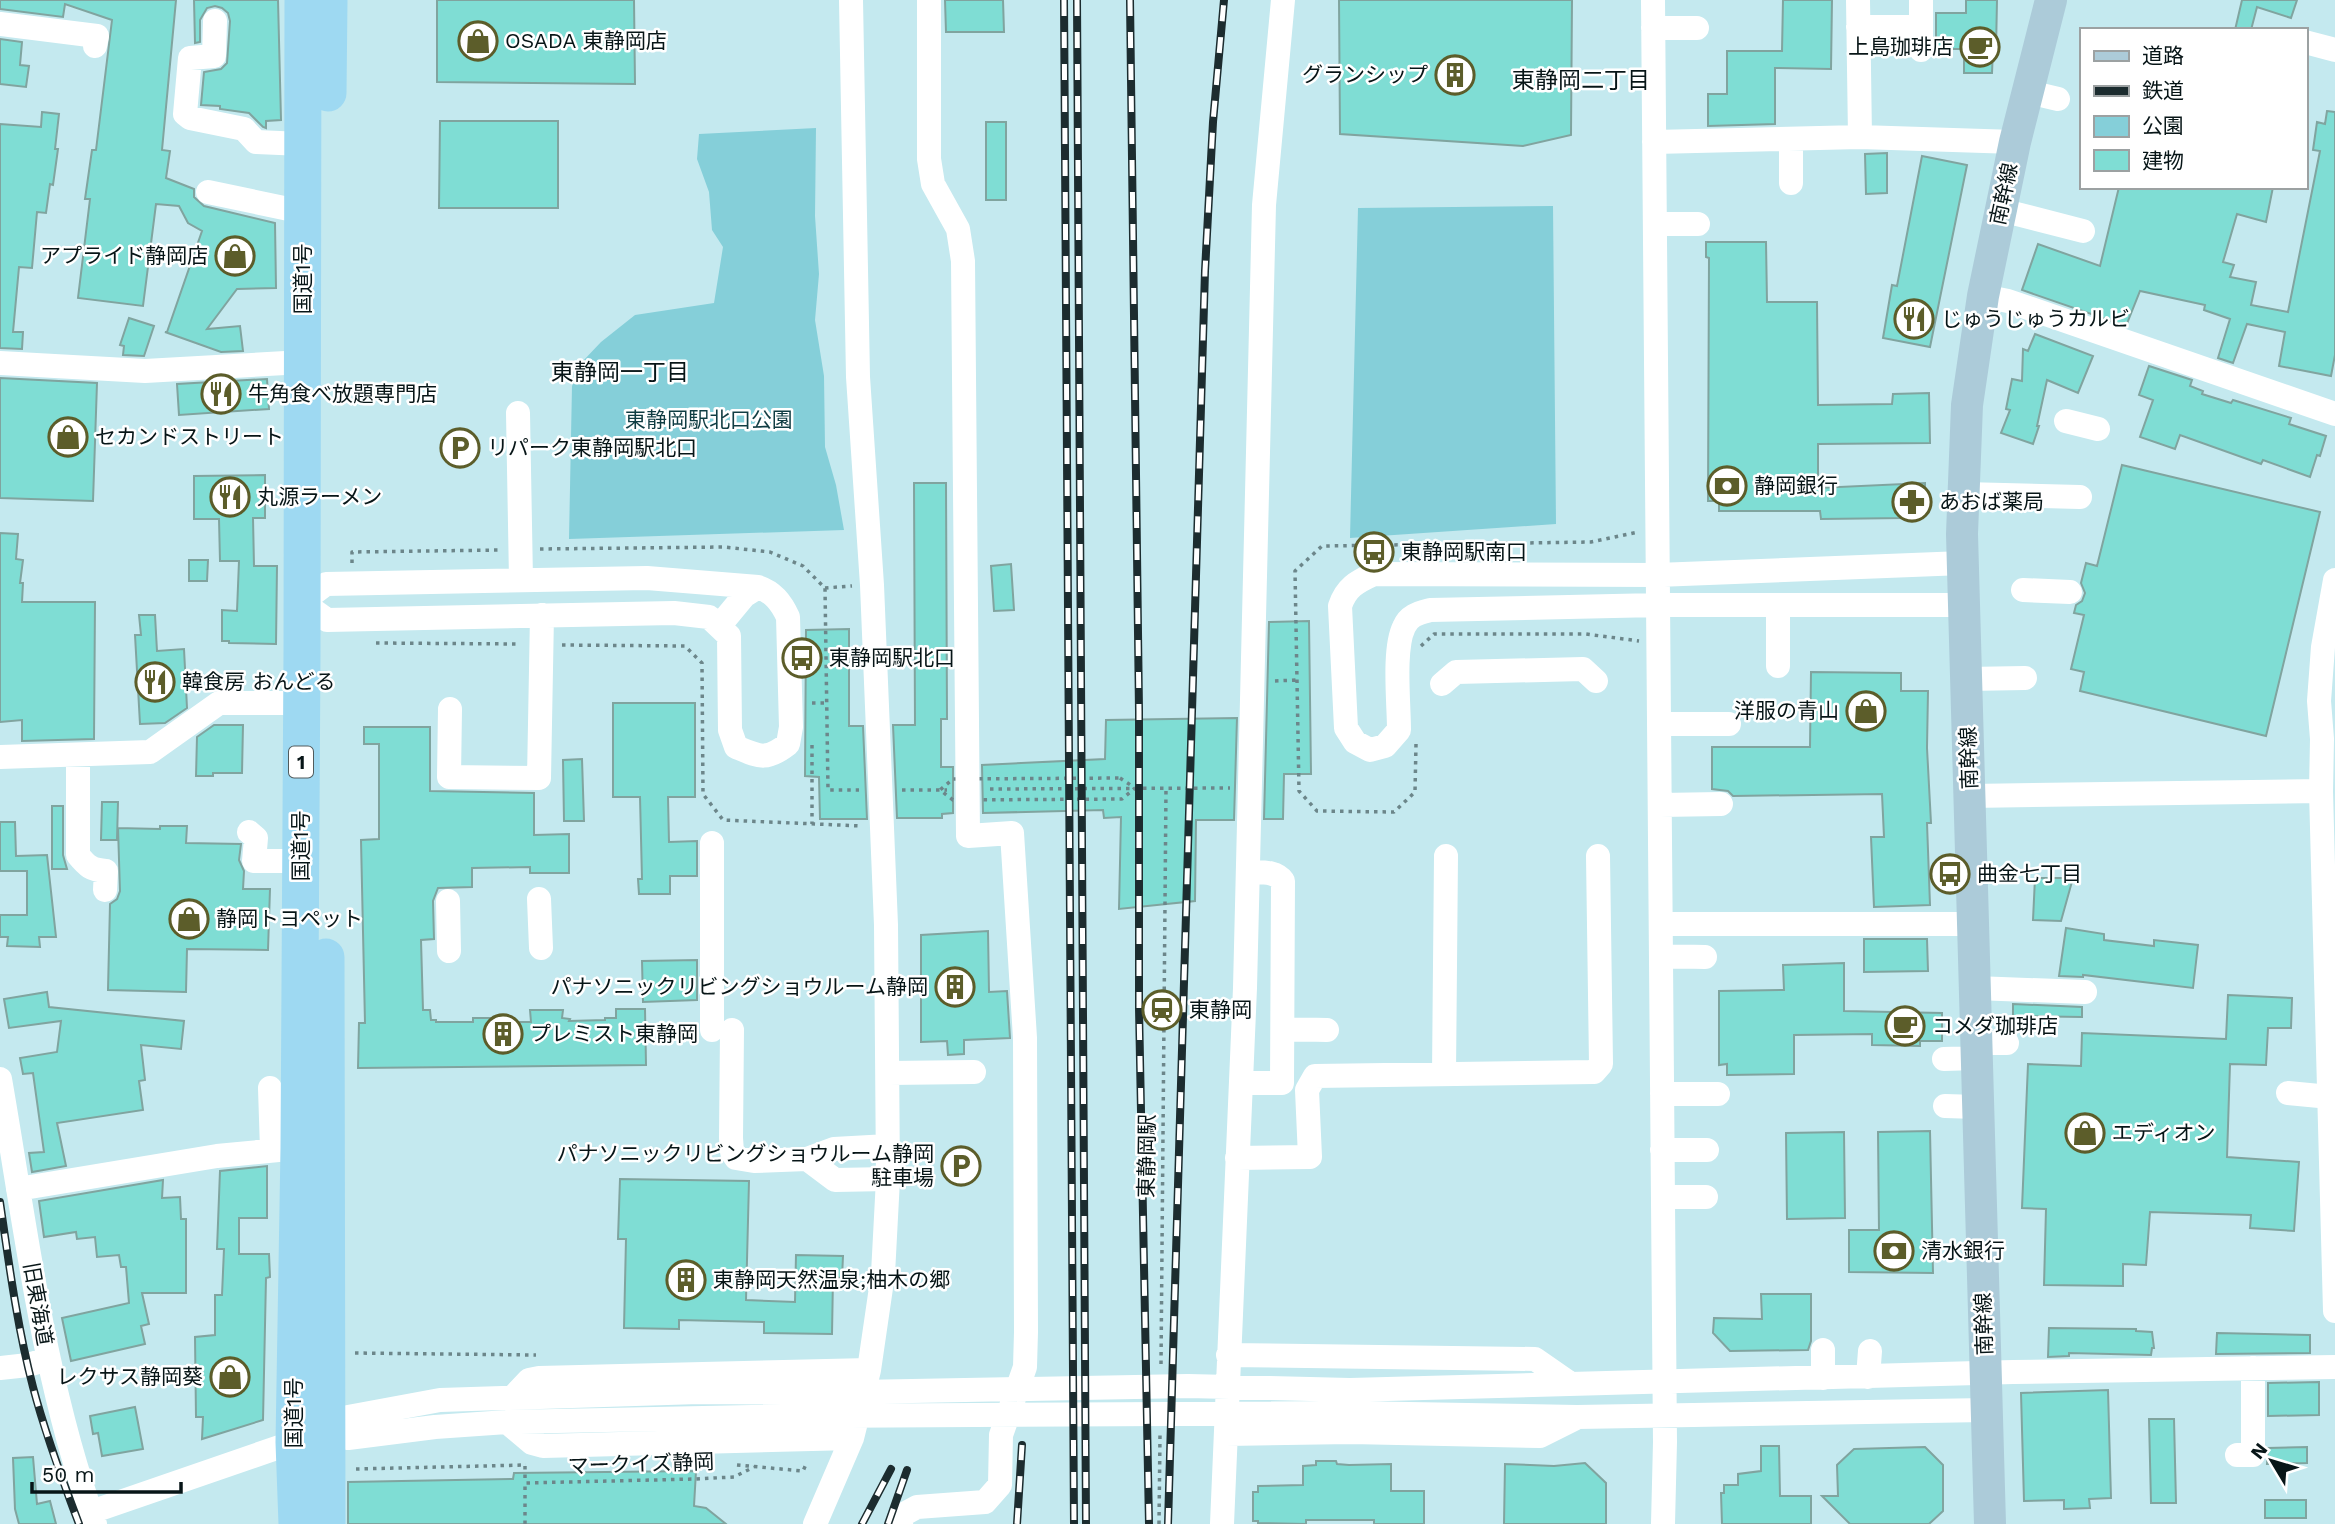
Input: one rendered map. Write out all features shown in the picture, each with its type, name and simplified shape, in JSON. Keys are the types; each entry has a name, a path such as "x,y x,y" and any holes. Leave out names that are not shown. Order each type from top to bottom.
{"highway":[{"name":"国道1号","path":"297,1524 323,1438 286,1149 301,861 302,704 332,602 303,362 303,0"},
{"name":"国道1号","path":"327,1524 323,1438 332,602 329,0"}],"main road":[{"name":"南幹線","path":"1990,1524 1963,563 1967,405 1983,296 2015,142 2050,0"}],"street":[{"path":"815,1524 852,1437 869,1370 883,1274 888,1179 886,925 872,585 858,377 851,0"},
{"path":"900,1524 904,1514 917,1507 985,1502 1000,1485 1001,1435 1025,1367 1026,1332 1025,1038 1012,833 968,836 963,261 958,229 933,184 929,159 929,0"},
{"path":"1222,1524 1248,872 1264,205 1283,0"},
{"path":"1653,0 1665,1415 1663,1524"},
{"path":"1858,0 1858,27 1866,86 1860,137"},
{"path":"1858,27 1921,38 1921,0"},
{"path":"215,21 214,56 190,58 185,114 190,118 244,129 256,142 303,144"},
{"path":"0,24 97,36 95,47"},
{"path":"1653,28 1697,28"},
{"path":"2307,43 2335,50"},
{"path":"2028,92 2058,99"},
{"path":"1654,142 1939,134 2015,142"},
{"path":"1791,183 1800,137"},
{"path":"208,192 303,212"},
{"path":"2001,210 2083,231"},
{"path":"1655,224 1698,224"},
{"path":"1983,296 2008,301 2335,414"},
{"path":"0,363 145,371 303,362"},
{"path":"518,413 521,580"},
{"path":"2066,421 2098,429"},
{"path":"1964,494 2080,498"},
{"path":"1963,563 1657,575 1374,574 1356,582 1345,592 1340,607 1346,728 1355,742 1370,750 1385,746 1399,730 1398,652 1404,626 1415,614 1430,610 1658,605 1965,606"},
{"path":"646,578 758,587 769,591 781,603 788,617 791,727 788,744 776,753 760,757 736,747 730,730 729,636 709,617 684,613 542,615 332,602 521,580 646,578"},
{"path":"720,625 744,596 758,587"},
{"path":"2023,590 2070,592"},
{"path":"2334,591 2329,648 2319,701 2321,791 2329,847 2332,1040 2330,1097 2335,1311"},
{"path":"1778,606 1778,666"},
{"path":"450,709 449,777 539,778 542,615"},
{"path":"1442,684 1456,672 1494,670 1583,669 1596,681"},
{"path":"1967,679 2025,678"},
{"path":"0,757 150,752 219,704 302,704"},
{"path":"1659,724 1728,723"},
{"path":"78,755 78,855 87,867 95,871 106,871 105,890"},
{"path":"1970,796 2029,793 2321,791"},
{"path":"1660,805 1721,804"},
{"path":"249,832 256,838 254,862 301,861"},
{"path":"712,843 732,1152 736,1158 754,1161 807,1159 834,1149 888,1146"},
{"path":"1444,1074 1446,856"},
{"path":"1237,1158 1310,1157 1307,1090 1315,1076 1594,1072 1601,1064 1598,856"},
{"path":"1241,1083 1282,1083 1283,881 1279,875 1273,873 1248,872"},
{"path":"539,899 541,948"},
{"path":"447,901 449,951"},
{"path":"1661,924 1973,924"},
{"path":"1661,956 1705,957"},
{"path":"1975,988 2085,992"},
{"path":"1283,1029 1327,1030"},
{"path":"1944,1059 2007,1043"},
{"path":"889,1073 974,1072"},
{"name":"旧東海道","path":"1,1087 48,1359 93,1518"},
{"path":"18,1189 217,1156 286,1149 271,1088"},
{"path":"2288,1093 2330,1097"},
{"path":"1662,1094 1718,1094"},
{"path":"1945,1106 1977,1107"},
{"path":"1662,1150 1707,1150"},
{"path":"807,1159 835,1180 888,1179"},
{"path":"1663,1197 1706,1197"},
{"path":"1823,1350 1823,1378"},
{"path":"1868,1377 1870,1351"},
{"path":"1228,1355 1535,1359 1572,1384"},
{"path":"0,1368 28,1365 48,1359"},
{"path":"93,1518 323,1438 348,1417 440,1400 510,1410 808,1416 1350,1401 1572,1384 1868,1377 1917,1364 1985,1373 2335,1367"},
{"path":"2237,1455 2253,1455 2253,1368"},
{"path":"510,1410 529,1380 538,1378 869,1370"},
{"path":"1350,1401 1577,1417 1986,1410"},
{"path":"808,1416 852,1437"},
{"path":"1226,1434 1351,1432 1540,1436 1577,1417"}],"path":[{"path":"1416,740 1415,792 1394,812 1317,811 1299,791 1295,571 1322,546 1591,542 1657,528"},
{"path":"352,552 332,602 354,643 519,644"},
{"path":"1418,649 1434,634 1586,634 1658,644"},
{"path":"561,645 685,646 702,663 703,794 723,820 863,826"},
{"path":"811,703 828,703"},
{"path":"812,743 812,824"},
{"path":"940,790 953,779 1120,778 1135,788"},
{"path":"861,786 862,799"},
{"path":"940,790 953,800 1122,799 1135,788"},
{"name":"東静岡駅","path":"1160,1371 1166,788"},
{"path":"982,789 1231,788"},
{"path":"828,790 865,790"},
{"path":"890,790 954,790"},
{"path":"348,1353 538,1355"},
{"path":"733,1464 803,1471 808,1416"},
{"path":"1159,1524 1160,1427"},
{"path":"323,1438 349,1469 538,1465"},
{"path":"525,1465 526,1524"},
{"name":"マークイズ静岡","path":"525,1483 695,1479 734,1476 756,1466"}],"green space":[{"name":"東静岡駅北口公園","path":"816,128 815,216 819,274 815,320 824,376 825,447 836,485 844,530 569,539 572,386 582,362 601,342 635,315 714,303 723,247 712,230 709,192 697,159 699,134"},
{"path":"1553,206 1556,524 1350,538 1358,208"}],"building":[{"path":"0,0 176,0 162,150 170,151 166,178 194,189 194,197 204,206 275,223 276,288 237,289 207,329 240,326 243,351 221,352 165,332 202,231 188,223 179,206 156,204 143,306 78,298 90,199 85,199 92,150 96,150 112,20 65,4 63,17 0,9"},
{"path":"194,0 278,0 281,120 266,121 266,128 249,113 220,109 220,106 201,105 204,72 221,69 227,63 230,21 228,13 222,8 207,8 200,20 200,42 195,43"},
{"path":"437,0 634,0 635,84 437,82"},
{"path":"945,0 1003,0 1004,32 946,32"},
{"name":"グランシップ","path":"1339,0 1572,0 1571,135 1523,146 1340,134"},
{"path":"1783,0 1832,0 1831,69 1775,68 1775,124 1708,126 1708,94 1727,94 1727,51 1782,51"},
{"path":"1966,0 1997,0 1996,50 1993,50 1992,73 1964,73 1964,49 1936,49 1936,13 1966,13"},
{"path":"2242,0 2297,0 2291,18 2257,7 2252,28 2235,28"},
{"path":"0,39 22,42 20,65 29,66 26,87 0,84"},
{"path":"2327,111 2335,112 2335,355 2331,376 2279,366 2285,332 2247,324 2233,363 2218,358 2230,319 2204,310 2205,305 2140,291 2126,326 2022,290 2038,244 2100,266 2119,189 2273,189 2266,222 2237,214 2223,262 2234,265 2230,277 2256,282 2251,305 2288,312 2320,151 2313,150 2317,122 2325,124"},
{"path":"42,112 59,114 53,185 50,184 46,213 37,212 32,268 19,267 13,332 23,332 22,349 0,348 0,124 41,127"},
{"path":"440,121 558,121 558,208 439,208"},
{"path":"986,122 1006,122 1006,200 986,200"},
{"path":"1887,153 1887,193 1866,194 1865,154"},
{"path":"1922,156 1967,165 1930,347 1883,338 1892,285 1897,286"},
{"path":"1706,242 1766,242 1767,302 1817,302 1818,405 1892,404 1893,394 1929,393 1930,443 1818,444 1818,488 1925,483 1925,497 1905,518 1821,519 1820,511 1719,511 1719,501 1708,501 1709,258 1706,257"},
{"path":"129,318 154,326 144,356 123,355 124,346 120,345"},
{"path":"2035,334 2093,356 2078,393 2047,380 2033,444 2001,433 2010,410 2006,409 2012,379 2022,381 2023,349 2028,351"},
{"path":"2149,366 2192,380 2190,386 2203,391 2202,394 2231,403 2233,400 2291,418 2289,424 2326,436 2310,477 2263,460 2261,464 2180,435 2175,449 2140,437 2153,400 2139,395"},
{"path":"0,378 97,383 93,501 0,498"},
{"path":"267,379 269,409 179,415 177,384"},
{"path":"2122,465 2320,512 2266,736 2080,691 2084,672 2071,669 2084,615 2074,613 2076,605 2082,601 2085,593 2081,583 2086,563 2097,566"},
{"path":"265,475 265,518 253,518 254,566 277,566 276,644 229,643 222,641 222,610 237,611 239,561 220,561 219,519 194,519 194,476"},
{"path":"914,483 946,483 947,719 941,719 941,767 953,767 953,813 942,814 942,818 897,818 893,725 915,725"},
{"path":"0,533 18,534 16,559 23,560 20,583 23,583 22,602 95,602 94,739 22,741 22,720 0,722"},
{"path":"189,560 208,560 207,581 189,581"},
{"path":"1011,564 1014,610 994,611 991,566"},
{"path":"139,615 155,615 157,651 184,649 187,708 165,723 140,724 135,635 141,635"},
{"path":"1309,621 1311,774 1284,774 1283,819 1264,819 1269,622"},
{"path":"849,629 849,726 863,726 867,819 820,819 819,777 805,776 806,630"},
{"path":"1811,672 1901,673 1901,691 1928,691 1927,748 1931,823 1927,823 1930,905 1874,907 1871,837 1884,837 1882,794 1733,796 1728,791 1712,789 1712,747 1810,747"},
{"path":"613,703 695,703 695,797 668,797 669,842 697,841 697,876 670,876 670,894 639,894 638,879 642,879 640,797 613,797"},
{"path":"1237,718 1234,820 1196,820 1195,901 1119,909 1121,817 1104,818 1103,810 983,813 982,765 1105,759 1106,720"},
{"path":"214,725 243,725 242,773 196,776 197,737"},
{"path":"364,727 430,727 430,791 534,793 534,835 569,834 569,873 530,873 530,867 472,868 472,887 438,888 433,901 434,939 421,940 423,1010 430,1010 431,1020 473,1022 473,1018 492,1018 492,1022 531,1022 530,1010 563,1010 562,1018 570,1019 569,1021 605,1020 616,1018 616,1009 645,1009 646,1065 358,1068 359,1023 365,1023 361,840 379,839 379,744 364,744"},
{"path":"582,759 584,821 564,821 563,760"},
{"path":"102,802 118,802 117,840 101,840"},
{"path":"52,806 63,806 63,855 67,869 52,869"},
{"path":"0,822 15,822 16,856 47,855 56,937 39,937 40,947 7,946 8,937 0,937 0,915 27,915 27,871 0,871"},
{"name":"静岡トヨペット","path":"160,826 187,826 186,843 241,844 239,860 244,871 243,889 270,889 268,950 187,949 186,992 108,990 110,904 117,899 120,891 118,828 160,829"},
{"path":"2035,878 2073,878 2061,921 2033,920"},
{"path":"2066,928 2104,934 2104,940 2154,946 2154,940 2198,945 2193,988 2083,975 2059,976"},
{"name":"パナソニックリビングショウルーム静岡","path":"988,931 989,992 1007,991 1010,1038 964,1040 964,1054 948,1055 947,1041 921,1042 921,935"},
{"path":"1864,939 1927,939 1928,971 1864,972"},
{"path":"697,960 697,1000 643,1002 642,961"},
{"path":"1844,963 1844,1011 1942,1013 1942,1041 1920,1041 1920,1046 1872,1045 1872,1034 1794,1035 1794,1074 1727,1075 1727,1064 1719,1065 1719,991 1784,990 1783,965"},
{"path":"47,992 49,1007 184,1021 181,1049 141,1045 145,1080 139,1081 143,1110 57,1123 66,1166 32,1172 29,1153 44,1152 33,1073 23,1074 20,1058 57,1052 61,1021 9,1028 4,999"},
{"path":"2228,995 2292,998 2291,1028 2268,1028 2266,1065 2230,1064 2227,1157 2299,1162 2294,1231 2250,1228 2251,1215 2150,1212 2146,1265 2123,1264 2123,1286 2044,1285 2046,1209 2022,1208 2028,1064 2081,1066 2082,1033 2226,1039"},
{"path":"2013,1004 2082,1007 2082,1017 2013,1016"},
{"path":"1930,1131 1933,1273 1849,1272 1849,1230 1879,1230 1878,1132"},
{"path":"1844,1132 1845,1218 1787,1219 1786,1133"},
{"name":"レクサス静岡葵","path":"267,1166 267,1218 239,1218 239,1254 269,1254 270,1277 266,1278 263,1420 202,1439 203,1417 196,1417 195,1337 215,1335 215,1295 222,1295 224,1249 217,1249 220,1171"},
{"name":"東静岡天然温泉;柚木の郷","path":"620,1179 749,1181 746,1300 795,1302 796,1255 843,1256 842,1278 833,1277 832,1334 764,1333 764,1322 679,1320 679,1329 624,1328 626,1239 618,1239"},
{"path":"163,1180 162,1198 180,1197 181,1219 186,1219 186,1293 142,1293 149,1324 141,1326 145,1344 71,1361 62,1318 129,1303 126,1267 121,1267 119,1255 97,1257 95,1237 77,1239 76,1232 44,1237 39,1201"},
{"path":"1761,1294 1811,1294 1811,1341 1808,1350 1730,1351 1713,1333 1714,1318 1762,1319"},
{"path":"2049,1328 2136,1329 2152,1332 2154,1348 2151,1355 2069,1353 2069,1356 2048,1357"},
{"path":"2217,1333 2310,1335 2310,1353 2216,1354"},
{"path":"2319,1382 2319,1415 2268,1416 2268,1383"},
{"path":"2108,1390 2111,1498 2089,1499 2090,1508 2064,1509 2064,1500 2024,1501 2021,1393"},
{"path":"135,1407 143,1449 102,1456 98,1433 93,1434 90,1416"},
{"path":"2149,1419 2174,1419 2176,1503 2151,1503"},
{"path":"1761,1446 1779,1446 1780,1496 1811,1496 1811,1524 1722,1524 1721,1493 1724,1493 1724,1485 1738,1485 1738,1474 1761,1471"},
{"path":"1925,1447 1943,1465 1943,1511 1929,1524 1850,1524 1822,1496 1838,1496 1837,1465 1854,1449"},
{"path":"2307,1447 2307,1463 2267,1464 2268,1448"},
{"path":"33,1457 37,1504 50,1501 56,1524 19,1524 15,1509 13,1458"},
{"path":"1316,1461 1336,1461 1337,1464 1349,1465 1391,1464 1391,1491 1424,1491 1424,1524 1374,1524 1374,1520 1306,1520 1306,1524 1253,1521 1253,1492 1258,1492 1258,1486 1303,1485 1303,1466 1316,1465"},
{"path":"1585,1463 1606,1483 1606,1524 1504,1524 1505,1464 1554,1466"},
{"path":"696,1471 694,1506 706,1508 726,1524 348,1524 348,1482 513,1479 514,1473"},
{"path":"2265,1500 2306,1500 2306,1518 2265,1518"}],"railway":[{"path":"1064,0 1074,1524"},
{"path":"1077,0 1086,1524"},
{"path":"1130,0 1139,711 1139,1008 1149,1524"},
{"path":"1168,1524 1205,271 1213,122 1224,0"},
{"path":"0,1202 27,1364 48,1439 79,1524"},
{"path":"1017,1524 1022,1445"},
{"path":"862,1524 891,1469"},
{"path":"888,1524 907,1470"}],"place":[{"name":"OSADA 東静岡店","path":"478,41"},
{"name":"上島珈琲店","path":"1980,47"},
{"name":"グランシップ","path":"1455,75"},
{"name":"アプライド静岡店","path":"235,256"},
{"name":"じゅうじゅうカルビ","path":"1914,319"},
{"name":"牛角食べ放題専門店","path":"221,394"},
{"name":"セカンドストリート","path":"68,437"},
{"name":"リパーク東静岡駅北口","path":"460,448"},
{"name":"静岡銀行","path":"1727,486"},
{"name":"丸源ラーメン","path":"230,497"},
{"name":"あおば薬局","path":"1912,502"},
{"name":"東静岡駅南口","path":"1374,552"},
{"name":"東静岡駅北口","path":"802,658"},
{"name":"韓食房 おんどる","path":"155,682"},
{"name":"洋服の青山","path":"1866,711"},
{"name":"曲金七丁目","path":"1950,874"},
{"name":"静岡トヨペット","path":"189,919"},
{"name":"パナソニックリビングショウルーム静岡","path":"955,987"},
{"name":"東静岡","path":"1162,1010"},
{"name":"コメダ珈琲店","path":"1905,1026"},
{"name":"プレミスト東静岡","path":"503,1034"},
{"name":"エディオン","path":"2085,1133"},
{"name":"パナソニックリビングショウルーム静岡 駐車場","path":"961,1166"},
{"name":"清水銀行","path":"1894,1251"},
{"name":"東静岡天然温泉;柚木の郷","path":"686,1280"},
{"name":"レクサス静岡葵","path":"230,1377"}],"district":[{"name":"東静岡二丁目","path":"1581,80"},
{"name":"東静岡一丁目","path":"620,372"}]}
